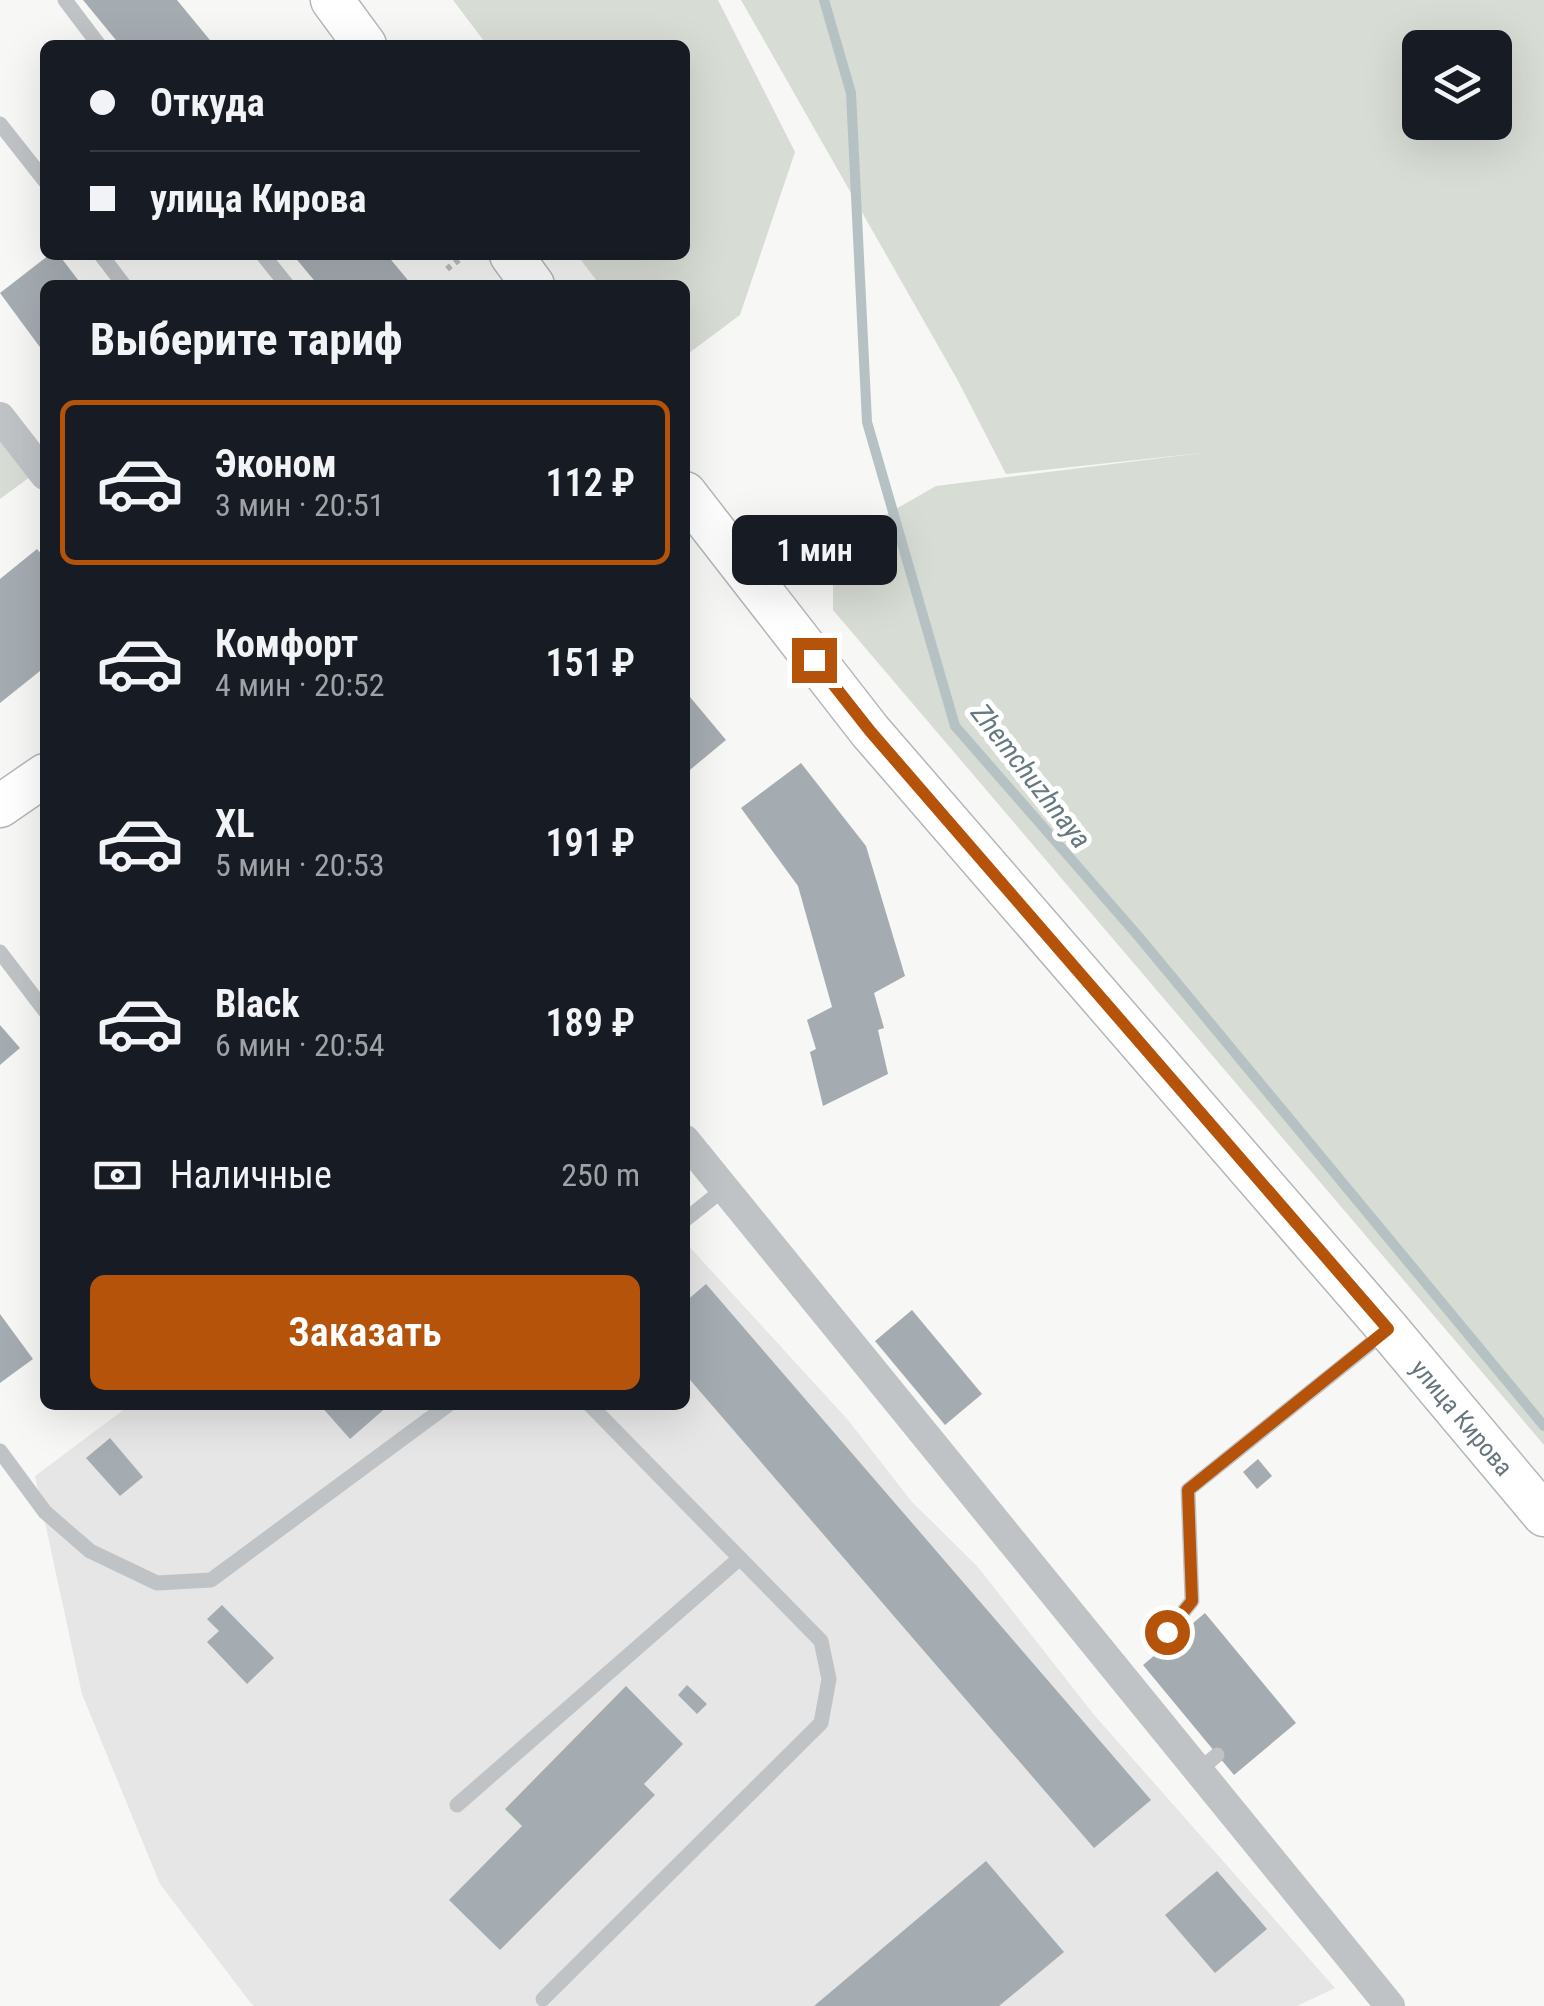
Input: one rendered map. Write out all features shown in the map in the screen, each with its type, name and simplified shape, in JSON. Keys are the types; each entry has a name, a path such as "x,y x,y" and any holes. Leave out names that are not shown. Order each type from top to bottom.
{"street":[{"path":"332,0 360,40"},
{"path":"0,417 40,469"},
{"name":"улица Кирова","path":"690,499 870,731 1388,1329 1544,1516"},
{"path":"0,806 40,778"},
{"path":"690,1146 1207,1764 1390,2006"}],"lane":[{"path":"64,0 95,40"},
{"path":"0,124 40,175"},
{"path":"30,162 40,154"},
{"path":"105,260 120,280"},
{"path":"267,260 283,280"},
{"path":"0,952 40,1005"},
{"path":"690,1216 725,1188"},
{"path":"1167,1632 1192,1601 1188,1490 1388,1329"},
{"path":"0,1451 44,1512 90,1550 157,1583 212,1580 441,1410"},
{"path":"543,1999 822,1723 829,1679 822,1641 595,1410"},
{"path":"457,1805 740,1558"}],"path":[{"path":"447,268 458,260"}],"shaded area":[{"path":"453,0 718,0 795,152 740,315 690,352 690,280 596,280 581,260 690,260 690,40 483,40"},
{"path":"741,0 1544,0 1544,1445 833,610 833,545 936,486 1201,453 1006,474 957,379"},
{"path":"0,431 34,474 0,499"},
{"path":"690,1247 848,1420 912,1502 977,1566 1095,1716 1335,1988 1297,2006 253,2006 160,1884 82,1694 35,1476 123,1410 690,1410"}],"building":[{"path":"83,0 177,0 210,40 116,40"},
{"path":"43,260 63,260 78,280 40,280 40,347 0,293"},
{"path":"297,260 391,260 408,280 314,280"},
{"path":"37,549 40,552 40,671 0,703 0,579"},
{"path":"690,697 726,740 690,770"},
{"path":"801,763 866,846 905,976 874,993 884,1028 878,1030 888,1074 823,1106 810,1052 816,1049 807,1020 832,1007 798,886 741,808"},
{"path":"0,1025 20,1048 0,1065"},
{"path":"706,1284 1151,1800 1094,1848 690,1380 690,1298"},
{"path":"912,1310 982,1394 945,1425 875,1341"},
{"path":"0,1314 33,1359 0,1383"},
{"path":"324,1410 383,1410 350,1439"},
{"path":"110,1438 143,1477 120,1496 86,1458"},
{"path":"1258,1459 1272,1476 1257,1489 1243,1472"},
{"path":"222,1605 274,1658 247,1684 207,1642 219,1631 207,1619"},
{"path":"1205,1613 1296,1723 1234,1775 1143,1665"},
{"path":"687,1685 707,1704 697,1714 678,1695"},
{"path":"626,1686 683,1744 644,1784 655,1795 500,1950 449,1900 522,1826 505,1809"},
{"path":"986,1861 1064,1952 999,2006 814,2006"},
{"path":"1217,1871 1267,1929 1215,1973 1165,1915"}],"waterway":[{"name":"Zhemchuzhnaya","path":"824,0 851,93 867,422 955,726 1139,937 1544,1426"}],"route":[{"path":"814,660 870,731 1388,1329 1188,1490 1192,1601 1167,1632"}]}
